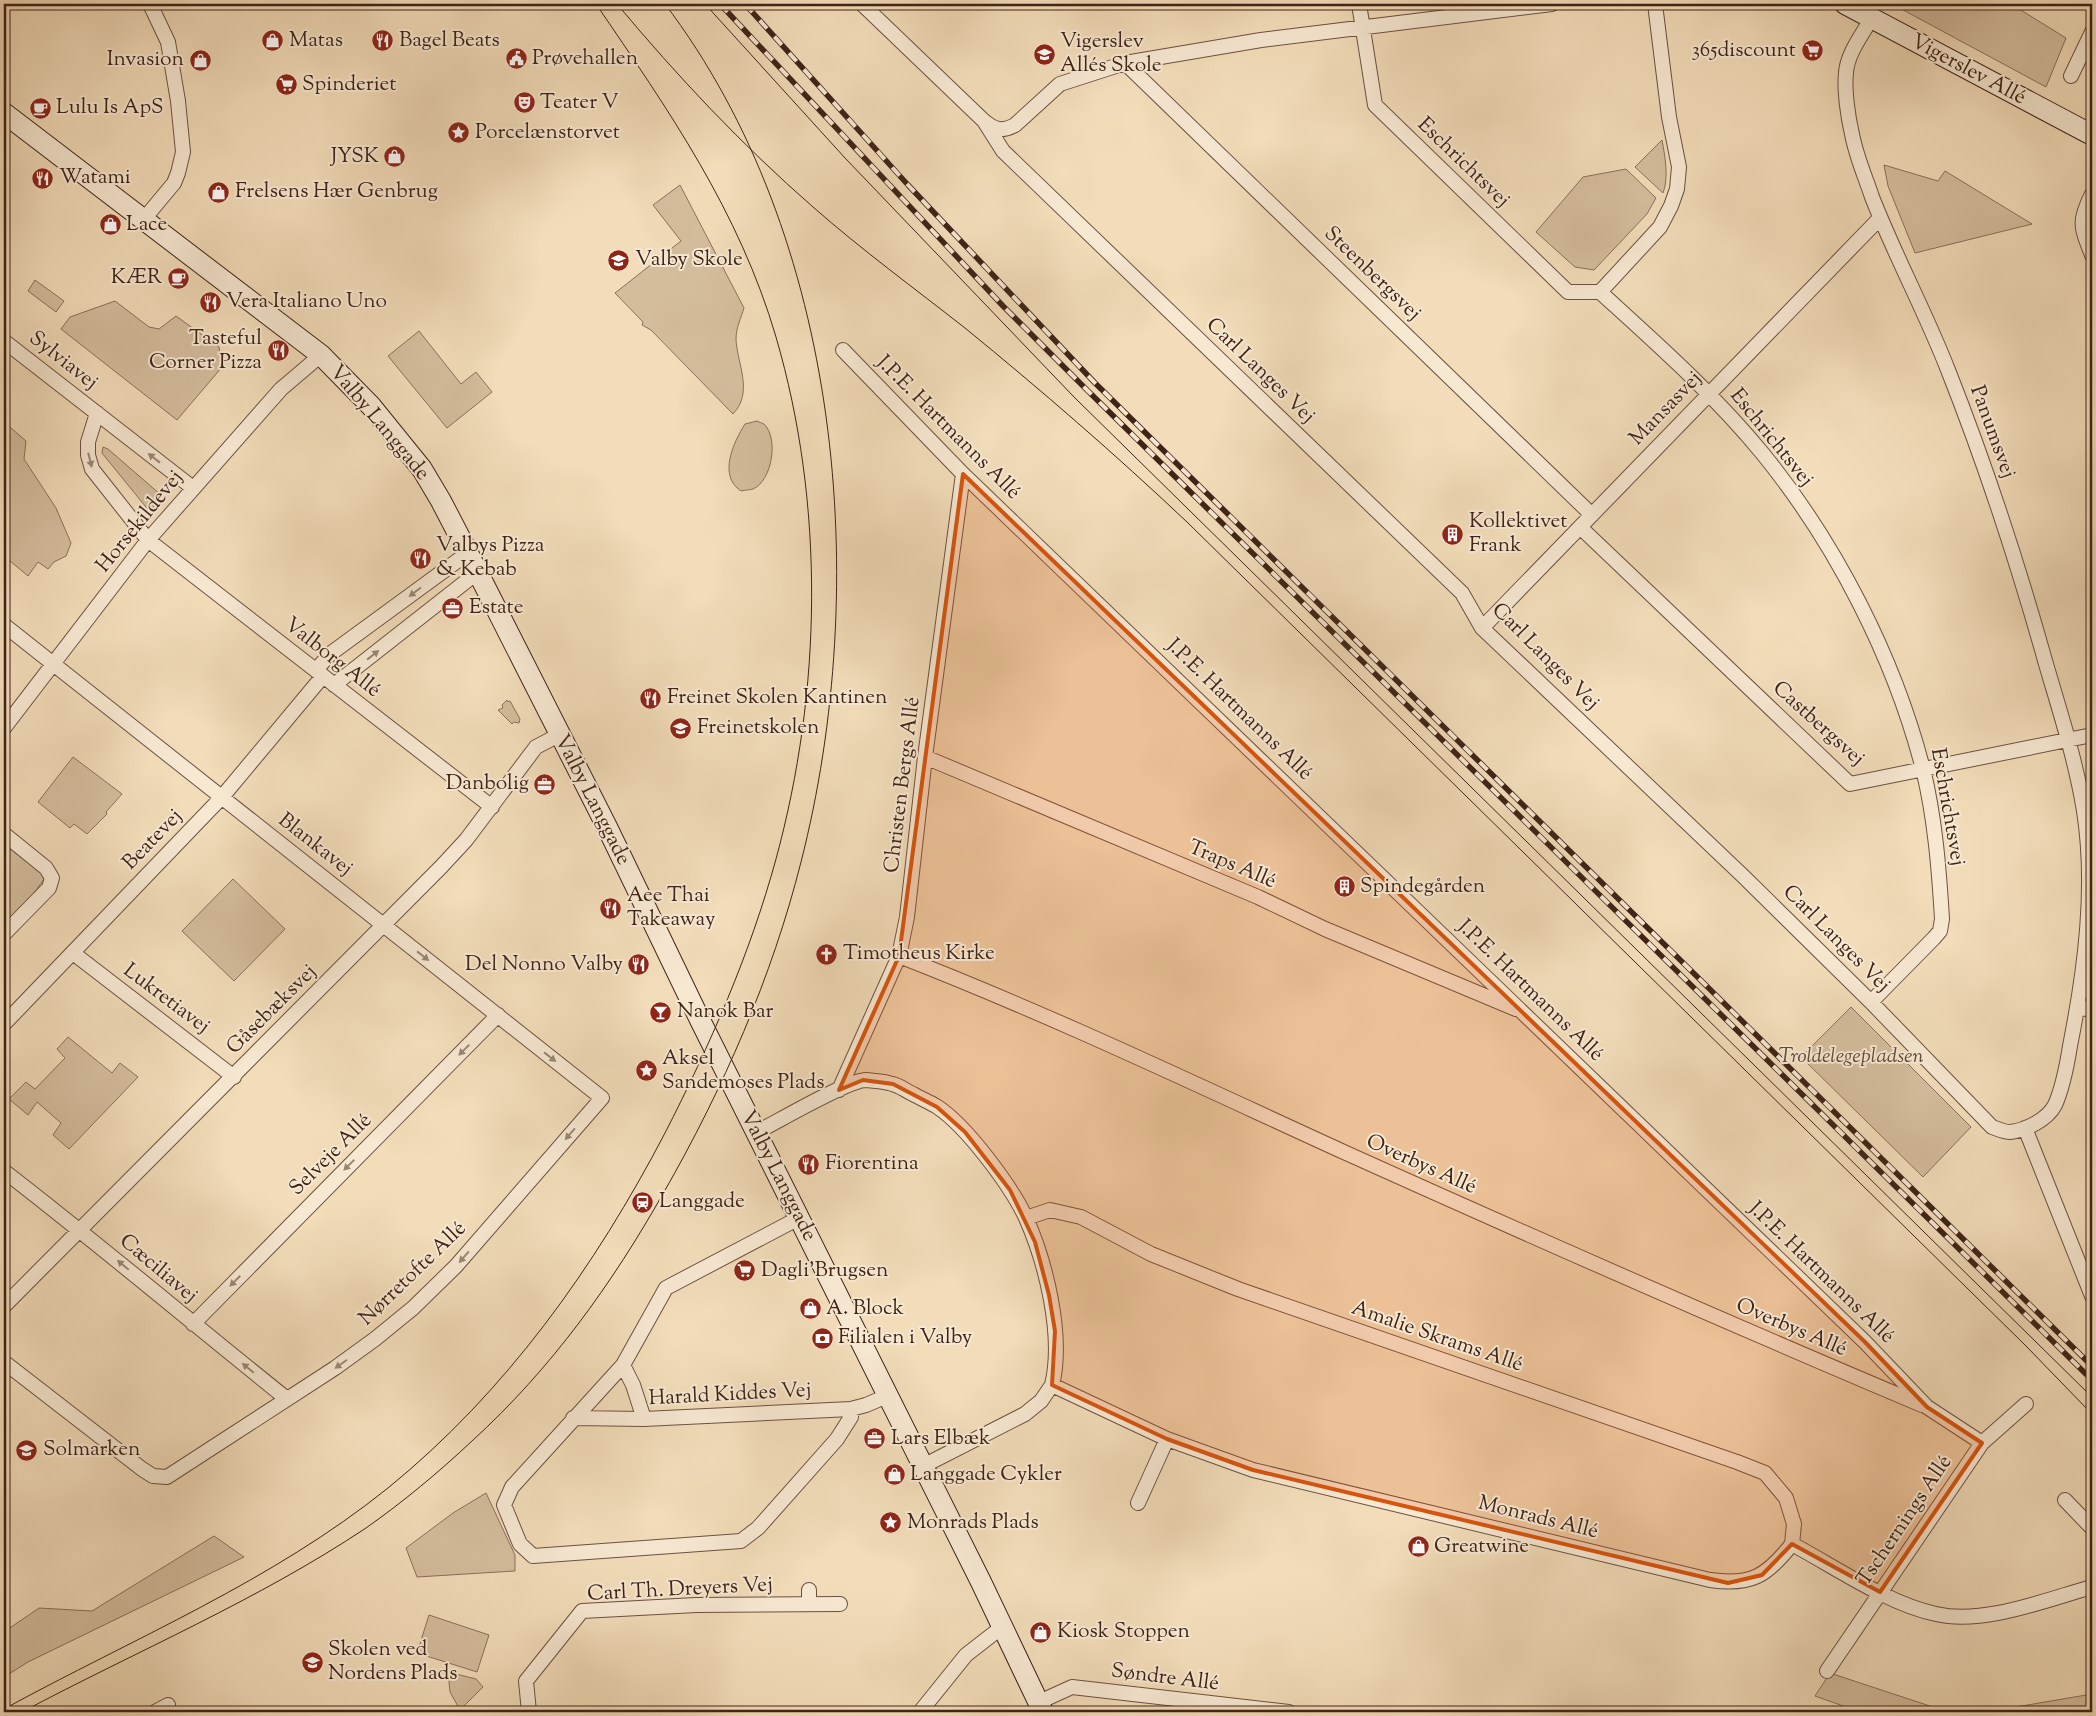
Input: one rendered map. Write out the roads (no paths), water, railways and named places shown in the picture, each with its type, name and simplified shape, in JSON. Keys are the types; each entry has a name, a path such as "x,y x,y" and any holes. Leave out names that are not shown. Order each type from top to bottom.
{"street":[{"path":"144,219 174,183 184,152 168,42 150,4"},
{"path":"862,4 984,121 994,129 1006,130 1060,84 1125,63 1261,40 1552,4"},
{"name":"Eschrichtsvej","path":"1359,4 1375,105 1568,292 1600,292 1708,394 1763,454 1807,515 1845,575 1889,667 1908,718 1923,771 1933,824 1942,919 1940,931 1871,1002"},
{"path":"1600,292 1660,227 1677,189 1680,166 1669,117 1655,4"},
{"name":"Vigerslev Allé","path":"1845,4 2092,135"},
{"name":"Panumsvej","path":"1871,18 1850,57 1846,73 1851,132 1858,160 1880,218 1948,368 1989,480 2015,557 2068,740 2084,811 2091,872 2083,975 2078,1008 2067,1064 2054,1106 2043,1119 2025,1128"},
{"path":"2071,76 2092,32"},
{"name":"Steenbergsvej","path":"1125,63 1592,515"},
{"name":"Valby Langgade","path":"4,113 321,354 371,406 410,454 441,501 757,1132 1041,1707"},
{"name":"Carl Langes Vej","path":"984,121 1003,151 1462,593 1482,628 1744,876 1871,1002 1992,1127 2007,1132 2025,1128"},
{"path":"2092,194 2081,221 2082,229 2092,255"},
{"name":"Mansasvej","path":"1482,628 1880,218"},
{"name":"Sylviavej","path":"4,341 193,488"},
{"name":"J.P.E. Hartmanns Allé","path":"843,350 963,474 1858,1335 1927,1407 1982,1444"},
{"name":"Horsekildevej","path":"4,728 148,540 281,389 321,354"},
{"name":"Sylviavej","path":"97,413 88,442 88,455 92,469 148,540"},
{"name":"Christen Bergs Allé","path":"838,1090 899,956 907,917 925,757 963,474"},
{"name":"Castbergsvej","path":"1580,527 1850,784 2092,736"},
{"name":"Valborg Allé","path":"148,540 492,806"},
{"name":"Beatevej","path":"325,677 330,654 468,553"},
{"name":"Beatevej","path":"4,1024 222,797 325,677 478,572"},
{"name":"Blankavej","path":"4,625 602,1098"},
{"name":"Gåsebæksvej","path":"4,1306 234,1077 452,855 536,747 559,735"},
{"name":"Traps Allé","path":"925,757 1258,897 1325,929 1523,1012"},
{"path":"4,834 46,868 52,878 49,888 4,934"},
{"name":"Lukretiavej","path":"72,953 234,1077"},
{"name":"Overbys Allé","path":"899,956 988,990 1124,1050 1481,1214 1741,1329 1927,1407"},
{"path":"2078,1008 2092,1009"},
{"name":"Selveje Allé","path":"193,1324 498,1015"},
{"path":"757,1132 838,1090 863,1080 893,1084 938,1107 964,1132 1010,1190 1026,1218 1035,1242 1049,1295 1054,1331 1055,1370 1052,1385 1040,1401 1025,1414 923,1466"},
{"name":"Nørretofte Allé","path":"4,1362 153,1476 168,1477 335,1368 375,1340 413,1308 456,1266 602,1098"},
{"path":"2025,1128 2092,1296"},
{"name":"Cæciliavej","path":"4,1171 81,1230 286,1399"},
{"name":"Amalie Skrams Allé","path":"1026,1218 1050,1210 1081,1217 1151,1254 1238,1289 1756,1470 1765,1474 1786,1498 1794,1524 1792,1544"},
{"path":"799,1218 666,1288 623,1365 512,1487 504,1505 520,1544 533,1556 741,1541 758,1528 837,1439 851,1418 851,1409"},
{"path":"623,1365 633,1385 644,1419"},
{"name":"Monrads Allé","path":"1052,1385 1167,1438 1253,1470 1710,1580 1728,1583 1746,1581 1762,1575 1776,1564 1792,1544"},
{"name":"Harald Kiddes Vej","path":"573,1418 644,1419 851,1409 887,1396"},
{"name":"Tschernings Allé","path":"1827,1671 1982,1444 2026,1404"},
{"path":"1138,1503 1167,1438"},
{"path":"2065,1500 2092,1528"},
{"path":"1792,1544 1880,1592 1912,1607 1937,1614 1968,1616 1999,1613 2092,1587"},
{"name":"Carl Th. Dreyers Vej","path":"529,1712 526,1681 582,1611 809,1597 840,1604"},
{"path":"920,1712 966,1655 1002,1626"},
{"name":"Søndre Allé","path":"1041,1707 1072,1687 1228,1709 1289,1712"},
{"path":"155,1712 168,1705"}],"tram line":[{"path":"4,1709 201,1607 297,1552 343,1522 388,1488 431,1451 471,1411 509,1369 578,1279 638,1183 698,1066 728,999 754,930 776,859 791,795 802,730 809,664 812,598 810,531 803,466 792,401 776,337 761,291 743,247 722,204 700,163 650,83 596,4"},
{"path":"617,4 711,110 813,207 1022,375 1187,522 2025,1345 2092,1414"},
{"path":"22,1712 240,1602 325,1554 366,1528 407,1497 447,1464 501,1413 554,1355 578,1324 623,1260 644,1226 686,1153 726,1073 776,948 801,862 823,755 835,643 836,530 826,416 805,305 771,197 725,96 665,4"},
{"path":"705,4 845,158 1074,397 2092,1397"}],"railway":[{"path":"720,4 1003,306 2092,1380"},
{"path":"745,4 908,185 1095,383 2092,1366"}],"place":[{"name":"Matas","path":"273,41"},
{"name":"Bagel Beats","path":"383,41"},
{"name":"365discount","path":"1812,51"},
{"name":"Vigerslev Allés Skole","path":"1044,54"},
{"name":"Prøvehallen","path":"516,59"},
{"name":"Invasion","path":"200,60"},
{"name":"Spinderiet","path":"286,85"},
{"name":"Teater V","path":"524,103"},
{"name":"Lulu Is ApS","path":"40,108"},
{"name":"Porcelænstorvet","path":"459,133"},
{"name":"JYSK","path":"395,157"},
{"name":"Watami","path":"43,178"},
{"name":"Frelsens Hær Genbrug","path":"219,192"},
{"name":"Lace","path":"110,225"},
{"name":"Valby Skole","path":"619,260"},
{"name":"KÆR","path":"178,278"},
{"name":"Vera Italiano Uno","path":"210,302"},
{"name":"Tasteful Corner Pizza","path":"278,351"},
{"name":"Kollektivet Frank","path":"1453,534"},
{"name":"Valbys Pizza & Kebab","path":"420,558"},
{"name":"Estate","path":"453,608"},
{"name":"Freinet Skolen Kantinen","path":"651,698"},
{"name":"Freinetskolen","path":"681,728"},
{"name":"Danbolig","path":"545,784"},
{"name":"Spindegården","path":"1344,887"},
{"name":"Aee Thai Takeaway","path":"611,908"},
{"name":"Timotheus Kirke","path":"827,954"},
{"name":"Del Nonno Valby","path":"639,965"},
{"name":"Nanok Bar","path":"661,1012"},
{"name":"Aksel Sandemoses Plads","path":"646,1071"},
{"name":"Fiorentina","path":"809,1164"},
{"name":"Langgade","path":"643,1202"},
{"name":"Dagli'Brugsen","path":"745,1271"},
{"name":"A. Block","path":"810,1309"},
{"name":"Filialen i Valby","path":"822,1338"},
{"name":"Lars Elbæk","path":"875,1439"},
{"name":"Solmarken","path":"27,1450"},
{"name":"Langgade Cykler","path":"894,1475"},
{"name":"Monrads Plads","path":"891,1523"},
{"name":"Greatwine","path":"1418,1547"},
{"name":"Kiosk Stoppen","path":"1041,1632"},
{"name":"Skolen ved Nordens Plads","path":"312,1662"}],"park label":[{"name":"Troldelegepladsen","path":"1851,1057"}]}
